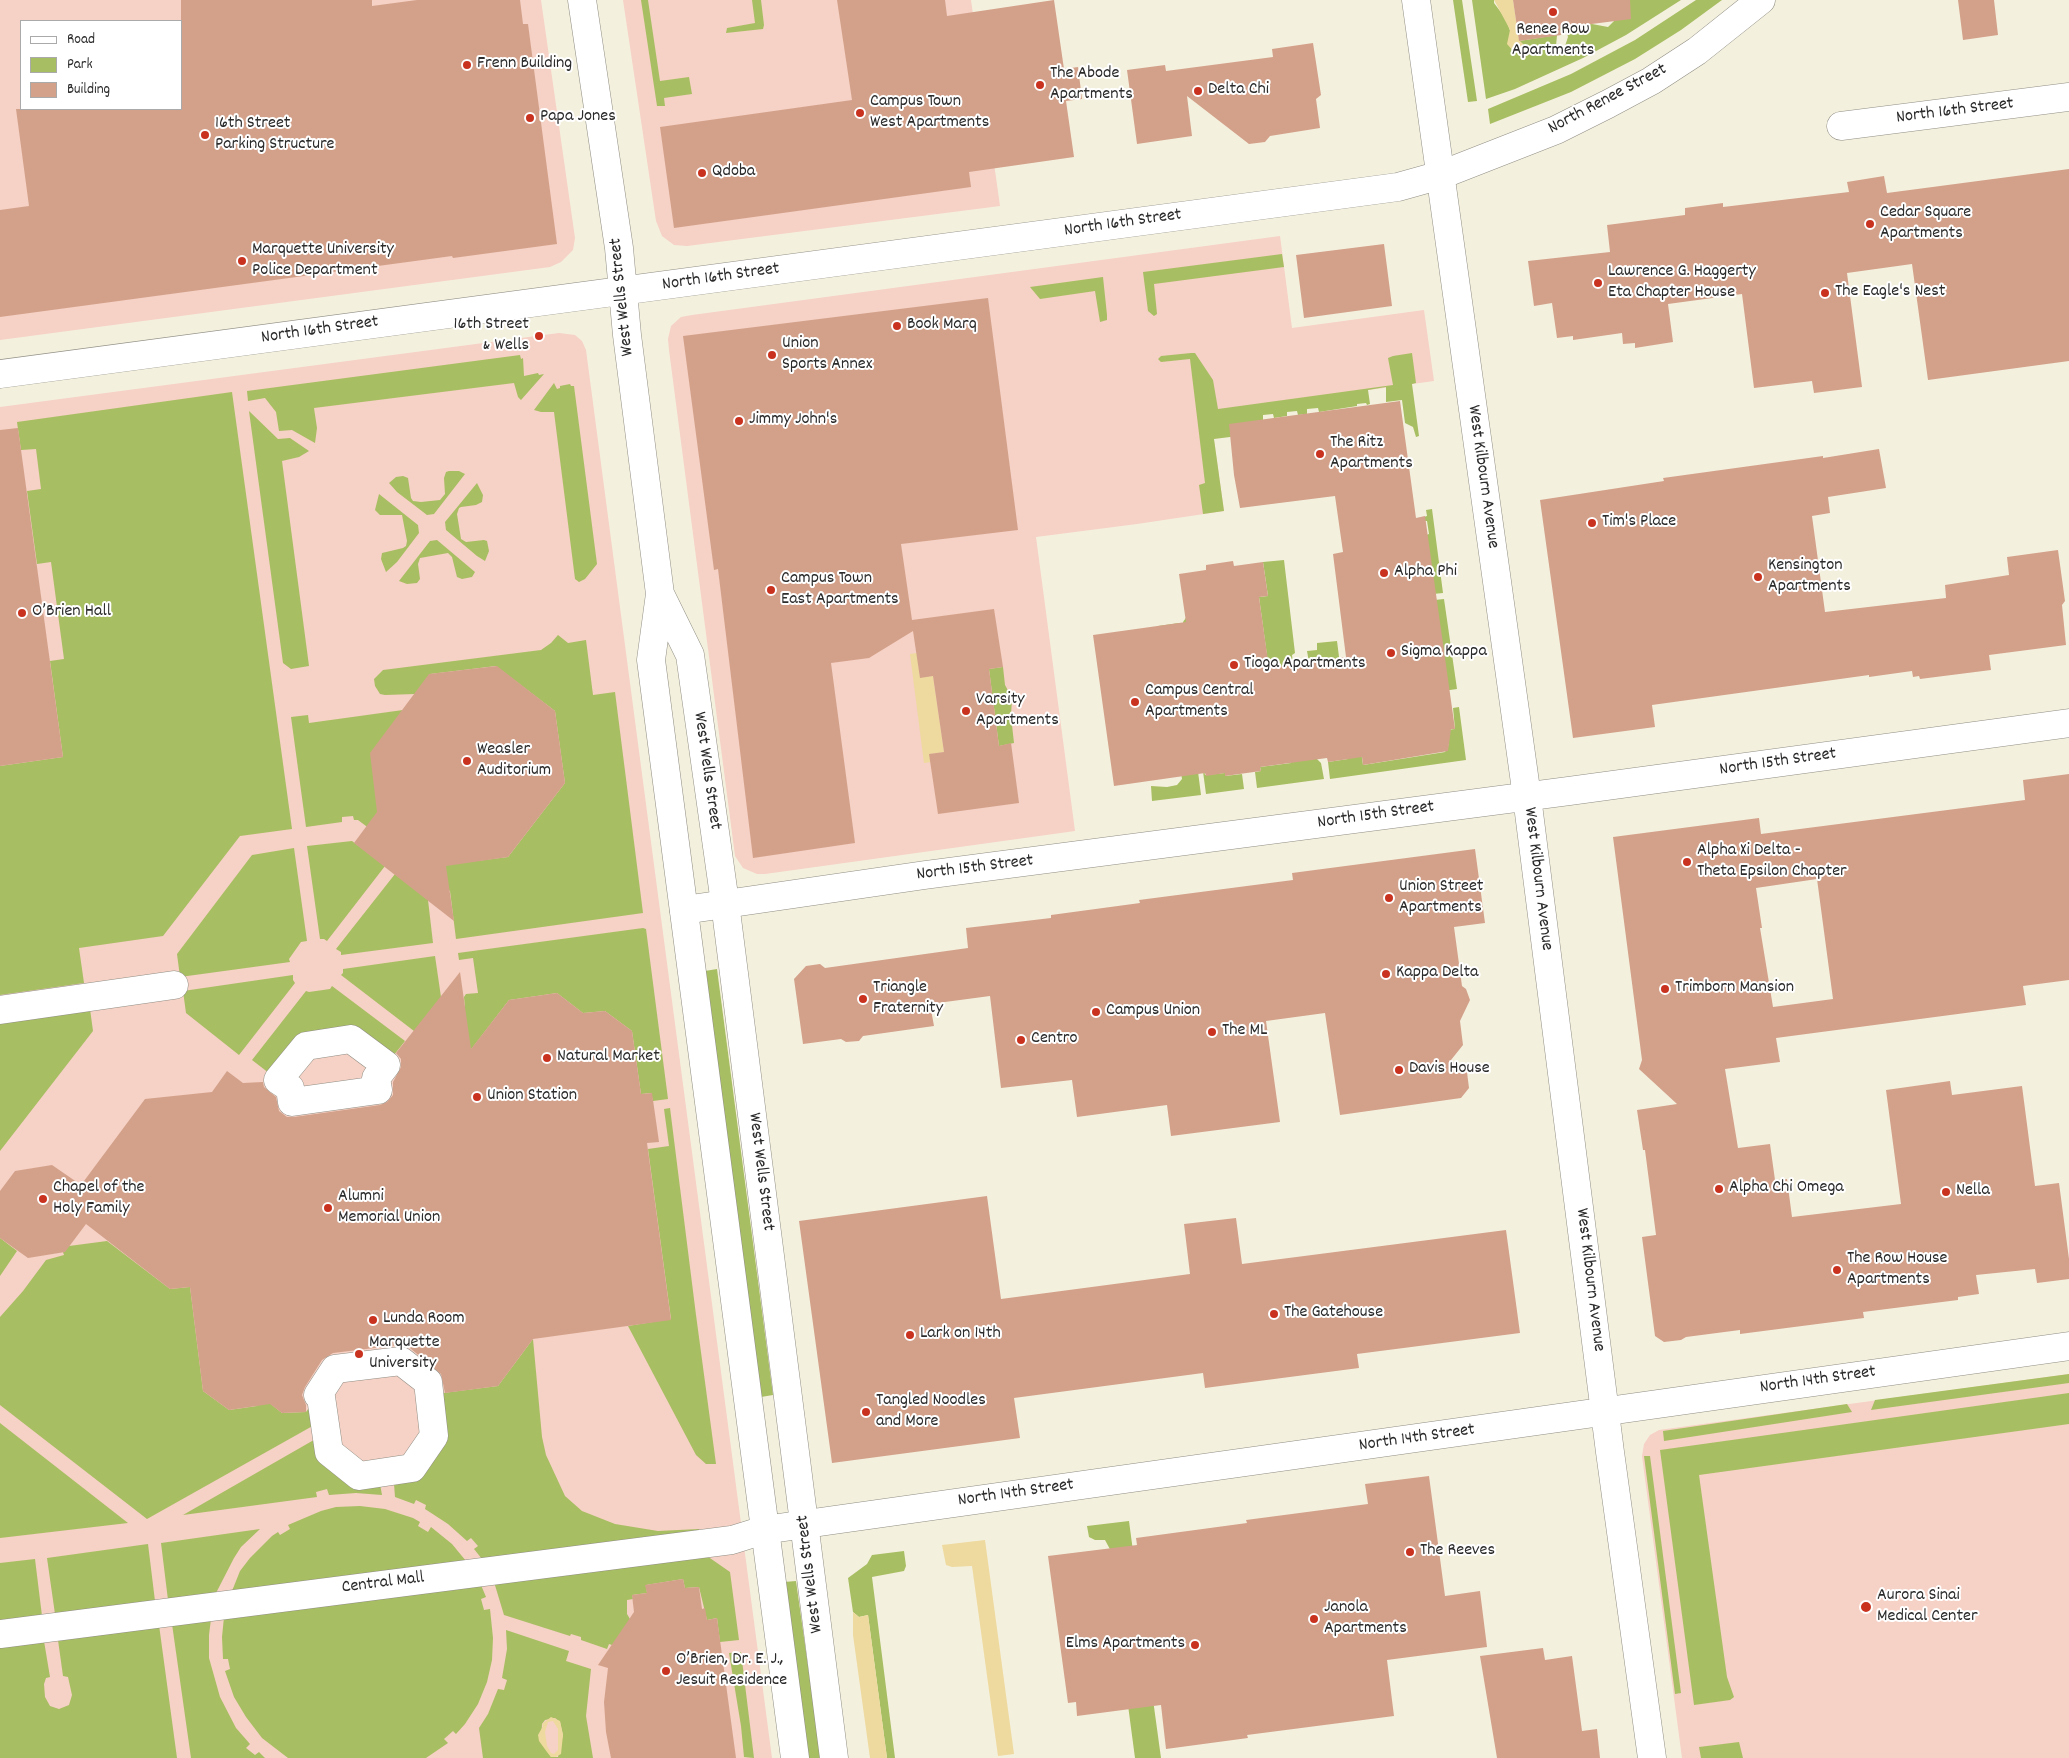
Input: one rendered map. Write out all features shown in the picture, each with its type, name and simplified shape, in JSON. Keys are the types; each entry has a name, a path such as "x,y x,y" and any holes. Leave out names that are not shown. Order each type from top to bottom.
{"street":[{"name":"West Wells Street","path":"582,0 619,248 628,345 660,594 651,660 795,1758"},
{"name":"West Kilbourn Avenue","path":"1416,0 1527,797 1652,1758"},
{"name":"North Renee Street","path":"1441,175 1556,130 1652,81 1697,51 1761,0"},
{"name":"North 16th Street","path":"1841,126 2069,97"},
{"name":"North 16th Street","path":"0,374 1398,187 1441,175"},
{"name":"West Wells Street","path":"660,594 690,654 725,903 834,1758"},
{"name":"North 15th Street","path":"684,910 925,875 1527,797 2069,723"},
{"path":"0,1010 174,985"},
{"name":"North 14th Street","path":"764,1530 2069,1346"},
{"path":"401,1361 428,1382 434,1436 412,1468 359,1476 328,1452 321,1397 318,1395 334,1369 401,1361"},
{"name":"Central Mall","path":"0,1634 732,1540 764,1530"}],"shaded area":[{"path":"0,0 541,0 575,238 573,250 561,262 550,267 0,340"},
{"path":"623,0 971,0 1000,206 687,246 674,245 662,236 656,221"},
{"path":"1280,236 1292,328 1424,310 1434,381 1210,412 1224,511 1036,537 1075,831 765,874 757,874 743,868 735,856 669,350 668,339 671,326 681,317 692,315"},
{"name":"Marquette University","path":"559,333 575,335 582,341 586,350 772,1758 0,1758 0,407"},
{"name":"Aurora Sinai Medical Center","path":"2069,1374 2069,1758 1682,1758 1642,1456 1644,1444 1650,1435 1659,1430"}],"green space":[{"path":"641,0 648,0 660,81 689,77 692,94 664,98 665,106 657,106"},
{"path":"752,0 761,0 763,29 726,33 727,28 755,23"},
{"path":"1453,0 1462,0 1477,101 1468,102"},
{"path":"1472,0 1494,0 1494,3 1506,19 1518,54 1525,51 1525,46 1519,41 1557,35 1556,46 1565,46 1568,37 1567,33 1563,32 1562,35 1560,28 1592,24 1608,27 1617,18 1621,0 1681,0 1626,35 1583,58 1515,89 1486,99"},
{"path":"1696,0 1722,0 1681,30 1635,59 1571,92 1490,124 1488,109 1571,74 1635,40"},
{"path":"1282,254 1284,267 1154,284 1157,314 1154,316 1148,311 1143,272"},
{"path":"1103,277 1107,320 1100,322 1095,291 1040,299 1030,287"},
{"path":"1195,353 1213,380 1218,409 1393,385 1388,358 1412,353 1416,383 1412,384 1419,436 1416,437 1413,427 1405,423 1402,400 1386,402 1386,387 1368,390 1370,404 1367,405 1366,403 1357,404 1357,406 1319,412 1318,408 1307,409 1307,414 1298,415 1297,411 1287,412 1287,416 1274,418 1273,414 1263,415 1263,420 1230,437 1214,439 1224,511 1203,514 1199,485 1205,483 1190,359 1161,362 1158,359 1161,356"},
{"path":"520,355 521,359 523,358 524,376 538,373 539,375 544,374 521,400 518,397 514,383 314,408 317,428 315,443 292,430 279,431 276,412 265,398 248,401 247,391"},
{"path":"554,383 557,389 560,386 570,384 574,386 597,564 585,579 579,582 575,579 554,412 534,410"},
{"path":"232,392 292,829 240,836 163,936 79,948 84,983 0,995 0,766 63,757 50,661 64,659 51,562 37,564 27,491 41,489 36,449 21,450 17,422"},
{"path":"249,411 278,439 290,438 309,451 299,457 282,461 309,666 291,669 283,663"},
{"path":"459,471 465,474 434,514 427,515 397,492 389,483 396,477 403,476 408,478 413,501 440,500 445,494 444,478 446,472"},
{"path":"477,483 483,495 482,502 476,505 461,507 457,514 461,539 466,542 487,541 489,551 485,561 446,530 445,522"},
{"path":"379,494 418,525 419,533 397,562 386,572 381,559 382,553 403,548 406,546 407,541 402,515 380,515 375,510"},
{"path":"1432,509 1443,593 1423,595 1426,535 1429,534 1427,521 1424,521 1424,517 1427,516 1426,510"},
{"path":"437,540 475,572 472,577 462,579 457,577 452,557 448,553 420,558 418,564 420,579 417,583 407,584 399,581 430,541"},
{"path":"1284,560 1295,653 1292,655 1293,664 1299,664 1311,753 1321,763 1324,779 1257,788 1255,772 1261,771 1260,767 1291,763 1285,720 1276,721 1259,597 1268,596 1263,562"},
{"path":"1444,599 1457,689 1365,702 1425,601"},
{"path":"1192,609 1199,733 1205,775 1225,773 1225,776 1242,774 1244,789 1206,794 1183,622"},
{"path":"1179,623 1201,795 1152,801 1151,786 1167,787 1177,785 1182,779 1181,772 1177,769 1158,626"},
{"path":"558,635 568,643 586,640 593,695 615,692 643,913 456,939 450,891 420,868 508,857 565,783 555,711 496,666 430,674 415,694 380,694 375,686 374,679 383,670 541,650"},
{"path":"1337,641 1346,712 1355,711 1363,765 1445,752 1449,744 1446,730 1455,729 1453,708 1459,707 1466,760 1330,779 1328,762 1348,759 1309,662 1307,651 1317,650 1317,643"},
{"path":"1003,667 1005,685 1012,698 1011,716 1014,743 999,746 989,669"},
{"path":"403,710 386,841 358,820 354,820 353,816 342,817 342,822 306,827 291,717 308,715 309,723"},
{"path":"352,841 385,866 327,941 320,939 307,846"},
{"path":"294,848 307,941 301,942 289,959 290,962 180,977 177,954 252,855"},
{"path":"395,874 428,900 433,943 341,955 341,952 336,949"},
{"path":"646,929 668,1099 653,1101 651,1093 641,1094 632,1031 605,1011 583,1013 557,993 509,1000 469,1052 433,1049 465,1008 464,997 466,994 478,993 473,958 459,960 458,953"},
{"path":"435,956 441,997 414,1031 341,975 343,969"},
{"path":"717,969 773,1395 761,1397 705,971"},
{"path":"293,975 295,983 239,1055 186,1013 183,991"},
{"path":"332,986 405,1041 386,1065 351,1039 306,1046 278,1080 252,1060 306,991 330,989"},
{"path":"90,1009 93,1031 0,1151 0,1022"},
{"path":"670,1108 716,1464 706,1464 696,1455 628,1326 671,1319 648,1149 669,1146 664,1109"},
{"path":"0,1238 17,1251 0,1276"},
{"path":"107,1241 170,1289 190,1287 203,1391 229,1410 257,1406 263,1398 282,1413 306,1412 318,1395 325,1419 147,1519 0,1405 0,1317 23,1291 46,1260 64,1255 63,1252 69,1246"},
{"path":"533,1339 542,1437 546,1455 565,1496 582,1511 615,1524 658,1531 699,1529 699,1532 482,1559 474,1549 478,1546 471,1538 467,1541 448,1524 425,1509 426,1505 416,1500 414,1504 395,1497 393,1471 434,1436 428,1382 443,1393 498,1386"},
{"path":"2069,1374 2069,1383 1871,1410 1875,1400"},
{"path":"2069,1393 2069,1424 1699,1475 1727,1677 1734,1697 1730,1700 1694,1705 1660,1450"},
{"path":"1847,1404 1852,1412 1664,1441 1663,1431"},
{"path":"0,1423 128,1523 0,1538"},
{"path":"326,1433 329,1452 378,1473 382,1495 356,1493 329,1495 327,1489 316,1492 317,1497 183,1515"},
{"path":"1644,1456 1650,1456 1681,1693 1675,1694"},
{"path":"360,1506 385,1509 413,1518 420,1522 418,1526 428,1532 431,1527 452,1544 466,1561 232,1591 240,1571 250,1558 272,1536 278,1532 280,1535 290,1529 288,1525 321,1511 336,1507"},
{"path":"1129,1521 1161,1758 1135,1758 1109,1562 1112,1553 1105,1540 1095,1540 1089,1537 1087,1526"},
{"path":"260,1529 241,1547 216,1593 168,1600 161,1543"},
{"path":"148,1544 155,1601 55,1614 47,1558"},
{"path":"904,1551 906,1566 904,1571 872,1577 895,1758 887,1758 868,1615 859,1617 853,1612 848,1578 867,1564 872,1555"},
{"path":"707,1556 730,1572 739,1640 720,1642 717,1618 707,1620 699,1587 685,1588 683,1579 646,1585 647,1593 632,1595 633,1599 627,1600 627,1614 630,1619 615,1646 609,1644 607,1649 581,1640 581,1637 571,1634 570,1636 504,1615 494,1582"},
{"path":"35,1559 42,1616 0,1622 0,1563"},
{"path":"796,1581 821,1758 808,1758 784,1582"},
{"path":"481,1585 486,1597 481,1599 484,1610 490,1609 493,1638 492,1660 487,1682 478,1704 465,1724 456,1734 453,1731 444,1739 448,1743 426,1758 288,1758 262,1738 234,1697 225,1671 230,1669 228,1659 223,1659 222,1637 224,1617"},
{"path":"211,1619 209,1658 220,1697 236,1728 250,1744 246,1748 255,1755 259,1752 265,1758 191,1758 172,1624"},
{"path":"159,1625 177,1758 0,1758 0,1646 44,1641 50,1677 46,1678 44,1684 45,1697 50,1706 59,1709 69,1705 72,1695 68,1677 63,1676 58,1640"},
{"path":"506,1630 569,1651 566,1661 591,1669 586,1716 593,1758 483,1758 479,1728 488,1714 498,1689 504,1690 507,1680 502,1678 507,1649","holes":["555,1718 560,1722 563,1735 558,1757 551,1757 541,1742 542,1724 545,1720"]},
{"path":"741,1652 754,1758 744,1757 729,1653"},
{"path":"1739,1742 1743,1758 1701,1758 1699,1747"}],"sand":[{"path":"1494,0 1513,0 1519,40 1525,46 1525,51 1522,53 1514,52 1507,44 1510,30"},
{"path":"924,652 918,663 920,677 933,676 944,752 930,754 931,762 924,763 910,654"},
{"path":"985,1540 1014,1754 998,1756 972,1566 952,1567 946,1565 942,1545"},
{"path":"853,1612 859,1617 868,1615 887,1758 870,1758 853,1635"},
{"path":"551,1717 560,1721 563,1735 561,1754 551,1757 539,1741 538,1735 543,1726 542,1724","holes":["553,1721 558,1729 558,1750 554,1754 551,1753 547,1746 545,1732 548,1722"]}],"building":[{"name":"16th Street Parking Structure","path":"181,0 372,0 372,6 417,0 520,0 523,24 528,24 557,244 453,258 452,256 0,317 0,210 29,206 16,109 182,110"},
{"name":"Campus Town West Apartments","path":"837,0 945,0 947,16 1054,0 1064,69 1078,67 1082,99 1066,101 1074,157 969,172 971,187 674,228 660,127 852,100"},
{"name":"Renee Row Apartments","path":"1513,0 1630,0 1631,19 1560,28 1561,35 1519,41"},
{"path":"1958,0 1994,0 1998,35 1963,40"},
{"name":"Delta Chi","path":"1313,43 1321,95 1316,99 1320,128 1270,136 1265,142 1249,144 1187,96 1192,136 1137,144 1127,70 1165,65 1166,71 1273,57 1272,49"},
{"path":"2069,169 2069,361 1928,380 1912,264 1847,273 1862,387 1814,393 1812,381 1754,388 1742,294 1668,304 1673,342 1635,348 1635,343 1623,344 1622,333 1573,340 1573,336 1557,338 1552,303 1534,306 1528,261 1610,252 1607,225 1685,215 1685,208 1723,203 1723,207 1849,192 1847,182 1884,176 1887,193"},
{"path":"1384,244 1392,306 1304,318 1296,255"},
{"name":"Campus Town East Apartments","path":"988,298 1018,530 901,544 912,620 994,609 1003,667 989,669 999,746 1011,743 1019,803 938,814 929,754 944,752 933,676 920,678 913,631 869,658 831,663 855,843 753,858 718,569 714,570 683,336"},
{"path":"1400,401 1416,518 1425,516 1455,729 1451,729 1448,751 1363,765 1362,757 1328,762 1327,758 1260,767 1261,771 1225,776 1225,773 1206,776 1205,773 1114,786 1093,635 1186,622 1179,574 1206,570 1206,565 1233,561 1234,566 1263,562 1268,596 1259,597 1269,668 1346,657 1333,554 1343,552 1335,496 1240,508 1234,475 1229,424"},
{"name":"O’Brien Hall","path":"18,428 63,757 0,766 0,430"},
{"path":"1879,449 1886,488 1828,497 1830,513 1812,516 1825,612 1946,598 1945,585 2009,575 2007,557 2058,550 2065,601 2062,605 2066,645 1989,655 1991,670 1920,679 1919,676 1913,677 1912,671 1869,677 1869,675 1652,705 1655,727 1573,738 1540,500 1664,481 1663,478"},
{"name":"Weasler Auditorium","path":"497,666 555,711 565,783 508,857 446,866 454,921 354,843 377,812 370,753 429,674"},
{"path":"2069,774 2069,980 2023,986 2026,1005 1776,1038 1780,1062 1725,1069 1738,1148 1770,1144 1775,1180 1787,1179 1792,1217 1901,1204 1886,1090 1950,1081 1952,1095 2022,1086 2035,1186 2059,1183 2069,1259 2069,1279 2037,1283 2035,1269 1976,1275 1979,1294 1958,1297 1958,1300 1863,1312 1864,1318 1740,1334 1740,1330 1686,1337 1681,1340 1664,1342 1655,1336 1642,1237 1656,1235 1645,1150 1643,1150 1637,1110 1677,1104 1639,1069 1642,1060 1613,837 1759,818 1761,834 2025,800 2023,780","holes":["1817,879 1833,999 1773,1007 1760,928 1762,928 1756,888"]},
{"path":"1475,849 1485,923 1454,927 1462,986 1466,989 1470,1000 1460,1021 1463,1045 1451,1060 1467,1072 1469,1088 1461,1098 1340,1115 1325,1013 1266,1021 1280,1122 1171,1136 1167,1105 1077,1117 1072,1080 1001,1088 990,996 930,1004 934,1026 863,1036 859,1041 846,1042 841,1039 803,1044 794,979 806,966 820,964 825,968 968,948 966,928 1051,918 1051,915 1140,903 1139,900 1293,880 1292,873"},
{"name":"Alumni Memorial Union","path":"460,972 471,1049 509,1000 557,993 583,1013 605,1011 632,1031 641,1094 652,1093 659,1142 647,1143 671,1320 533,1339 498,1386 445,1393 441,1374 410,1348 399,1345 333,1353 322,1360 305,1387 302,1395 306,1405 306,1412 282,1413 270,1404 229,1410 203,1391 190,1287 170,1289 86,1224 65,1252 28,1258 0,1238 0,1191 15,1171 52,1165 81,1185 145,1099 212,1092 227,1071 243,1083 263,1082 264,1087 276,1097 279,1111 287,1117 380,1105 387,1102 393,1095 393,1082 401,1067 401,1059 396,1053"},
{"path":"987,1196 1001,1299 1190,1274 1184,1224 1236,1218 1242,1264 1506,1230 1520,1333 1357,1354 1359,1368 1205,1388 1203,1373 1014,1398 1020,1438 832,1463 799,1221"},
{"path":"1429,1476 1445,1596 1480,1591 1487,1647 1387,1660 1394,1716 1247,1735 1248,1738 1166,1749 1161,1705 1077,1716 1076,1702 1068,1703 1048,1556 1137,1545 1136,1538 1247,1523 1246,1520 1368,1504 1365,1484"},
{"name":"O’Brien, Dr. E. J., Jesuit Residence","path":"683,1579 685,1588 699,1587 702,1609 705,1608 707,1620 717,1618 736,1758 611,1758 606,1732 604,1702 608,1668 598,1665 634,1612 632,1595 647,1593 645,1585"},
{"path":"1543,1648 1545,1660 1572,1656 1582,1731 1597,1729 1600,1758 1497,1758 1480,1656"}],"place":[{"name":"Renee Row Apartments","path":"1553,12"},
{"name":"Frenn Building","path":"467,65"},
{"name":"The Abode Apartments","path":"1040,85"},
{"name":"Delta Chi","path":"1198,91"},
{"name":"Campus Town West Apartments","path":"860,113"},
{"name":"Papa Jones","path":"530,118"},
{"name":"16th Street Parking Structure","path":"205,135"},
{"name":"Qdoba","path":"702,173"},
{"name":"Cedar Square Apartments","path":"1870,224"},
{"name":"Marquette University Police Department","path":"242,261"},
{"name":"Lawrence G. Haggerty Eta Chapter House","path":"1598,283"},
{"name":"The Eagle's Nest","path":"1825,293"},
{"name":"Book Marq","path":"897,326"},
{"name":"16th Street & Wells","path":"539,336"},
{"name":"Union Sports Annex","path":"772,355"},
{"name":"Jimmy John's","path":"739,421"},
{"name":"The Ritz Apartments","path":"1320,454"},
{"name":"Tim's Place","path":"1592,523"},
{"name":"Alpha Phi","path":"1384,573"},
{"name":"Kensington Apartments","path":"1758,577"},
{"name":"Campus Town East Apartments","path":"771,590"},
{"name":"O’Brien Hall","path":"22,613"},
{"name":"Sigma Kappa","path":"1391,653"},
{"name":"Tioga Apartments","path":"1234,665"},
{"name":"Campus Central Apartments","path":"1135,702"},
{"name":"Varsity Apartments","path":"966,711"},
{"name":"Weasler Auditorium","path":"467,761"},
{"name":"Alpha Xi Delta - Theta Epsilon Chapter","path":"1687,862"},
{"name":"Union Street Apartments","path":"1389,898"},
{"name":"Kappa Delta","path":"1386,974"},
{"name":"Trimborn Mansion","path":"1665,989"},
{"name":"Triangle Fraternity","path":"863,999"},
{"name":"Campus Union","path":"1096,1012"},
{"name":"The ML","path":"1212,1032"},
{"name":"Centro","path":"1021,1040"},
{"name":"Natural Market","path":"547,1058"},
{"name":"Davis House","path":"1399,1070"},
{"name":"Union Station","path":"477,1097"},
{"name":"Alpha Chi Omega","path":"1719,1189"},
{"name":"Nella","path":"1946,1192"},
{"name":"Chapel of the Holy Family","path":"43,1199"},
{"name":"Alumni Memorial Union","path":"328,1208"},
{"name":"The Row House Apartments","path":"1837,1270"},
{"name":"The Gatehouse","path":"1274,1314"},
{"name":"Lunda Room","path":"373,1320"},
{"name":"Lark on 14th","path":"910,1335"},
{"name":"Marquette University","path":"359,1354"},
{"name":"Tangled Noodles and More","path":"866,1412"},
{"name":"The Reeves","path":"1410,1552"},
{"name":"Aurora Sinai Medical Center","path":"1866,1607"},
{"name":"Janola Apartments","path":"1314,1619"},
{"name":"Elms Apartments","path":"1195,1645"},
{"name":"O’Brien, Dr. E. J., Jesuit Residence","path":"666,1671"}]}
